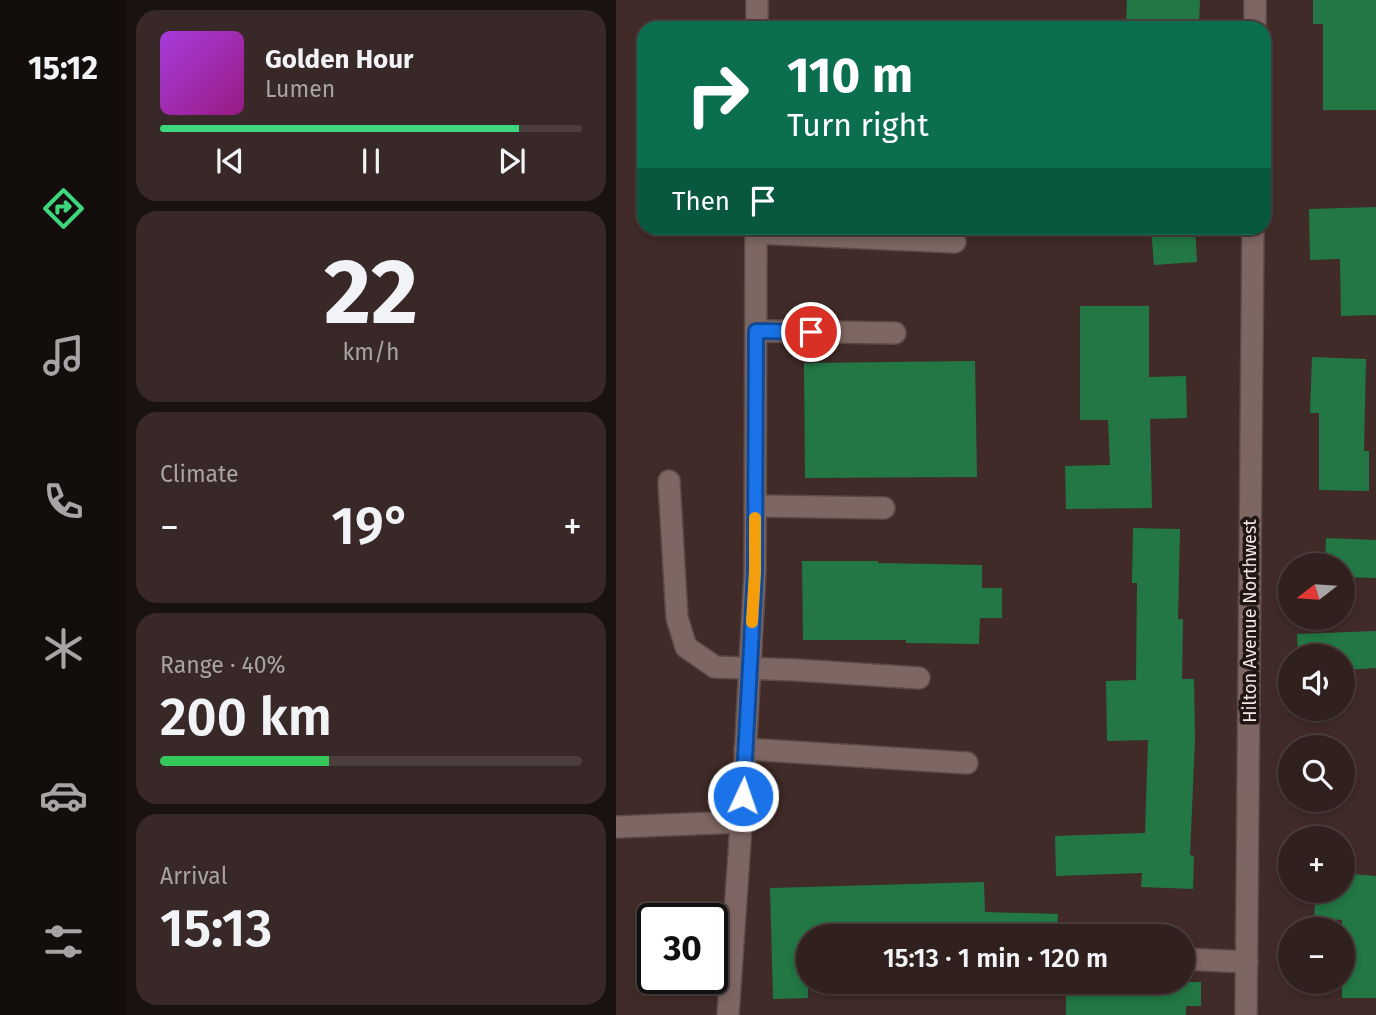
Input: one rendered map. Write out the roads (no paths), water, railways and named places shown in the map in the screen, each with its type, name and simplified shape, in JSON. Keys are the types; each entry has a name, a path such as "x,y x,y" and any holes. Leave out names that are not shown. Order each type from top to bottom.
{"street":[{"path":"757,0 757,21"},
{"path":"1255,0 1255,21"},
{"path":"728,1015 755,572 756,235"},
{"path":"839,235 955,242"},
{"name":"Hilton Avenue Northwest","path":"1246,1015 1253,235"},
{"path":"756,331 895,333"},
{"path":"669,481 677,618 686,647 715,667 919,678"},
{"path":"755,506 884,508"},
{"path":"745,749 967,763"},
{"path":"616,827 741,822"},
{"path":"1195,960 1247,962"}]}
